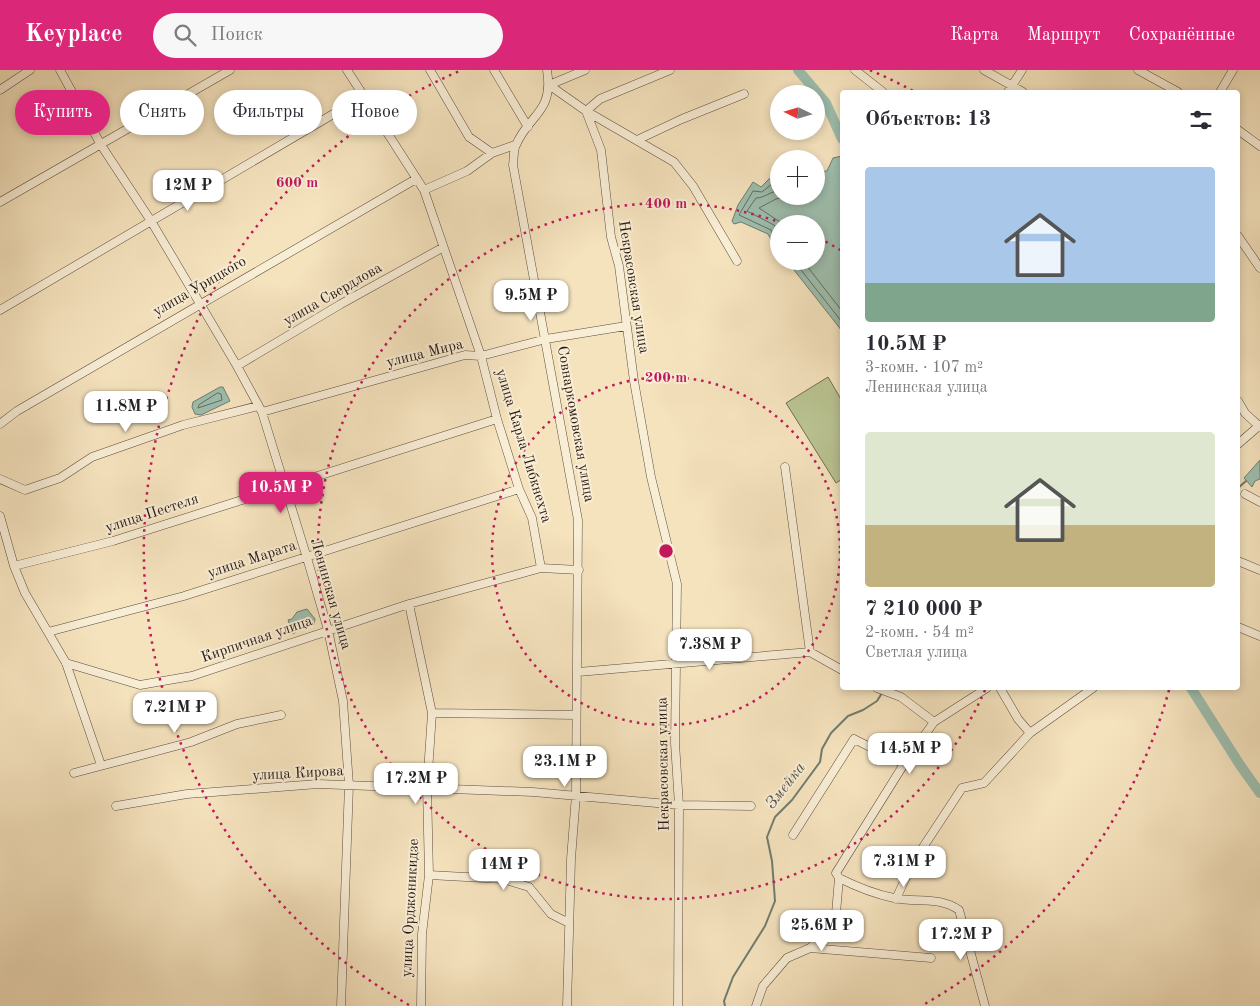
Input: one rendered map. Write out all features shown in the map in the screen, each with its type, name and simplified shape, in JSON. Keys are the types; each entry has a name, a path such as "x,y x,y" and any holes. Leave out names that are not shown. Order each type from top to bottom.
{"street":[{"path":"0,90 30,70"},
{"name":"Ленинская улица","path":"60,70 101,145 151,221 237,366 260,409 307,558 328,630 343,700 349,785 341,1006"},
{"path":"0,202 230,70"},
{"name":"улица Карла Либкнехта","path":"347,70 360,90"},
{"path":"430,70 470,137 492,153"},
{"path":"494,70 528,127"},
{"path":"424,190 468,171 492,153 515,145 544,106 549,85 547,70"},
{"path":"549,85 585,70"},
{"path":"586,111 600,99 670,70"},
{"path":"855,70 880,90"},
{"path":"984,70 1010,89 1022,70"},
{"path":"1138,70 1174,90"},
{"path":"1221,90 1233,70"},
{"path":"549,85 586,111 674,162 693,186 738,261"},
{"path":"637,140 682,118 744,94"},
{"name":"Некрасовская улица","path":"586,111 601,150 611,237 619,266 626,326 651,476 677,584 675,743 679,805 678,1006"},
{"path":"0,310 332,115"},
{"path":"1240,131 1260,146"},
{"name":"улица Карла Либкнехта","path":"388,135 424,190 442,248 481,356 497,419 519,488 532,518 541,568"},
{"name":"Совнаркомовская улица","path":"515,145 513,165 578,520 579,570"},
{"name":"улица Урицкого","path":"0,424 17,411 199,303 416,179"},
{"path":"1240,239 1260,268"},
{"name":"улица Свердлова","path":"237,366 341,304 442,248"},
{"name":"улица Мира","path":"0,479 25,490 60,478 92,457 183,425 260,409 465,355 481,356 546,340 626,326"},
{"path":"1240,405 1245,413 1260,426 1240,442"},
{"name":"улица Пестеля","path":"14,566 113,541 497,419"},
{"path":"785,467 810,652"},
{"name":"улица Марата","path":"48,632 184,596 307,558 519,488"},
{"path":"1245,494 1260,502"},
{"path":"0,516 14,566 25,594 66,663 101,765"},
{"path":"1240,562 1260,570"},
{"path":"541,568 579,570 576,796 569,923 567,1006"},
{"name":"Кирпичная улица","path":"66,663 140,685 192,676 409,604 541,568"},
{"name":"улица Орджоникидзе","path":"409,604 432,713 427,787 429,875 422,934 421,1006"},
{"path":"1240,628 1260,636"},
{"path":"578,672 810,652 840,669"},
{"path":"883,690 897,695 934,722"},
{"path":"756,1006 763,986 787,958 810,948 835,925 839,878 836,873 904,764 934,722 983,690"},
{"path":"1001,690 1018,719 1030,733"},
{"path":"896,899 912,864 962,788 984,782 1030,733 1090,690"},
{"path":"432,713 576,715"},
{"path":"74,773 191,742 237,724 281,715"},
{"path":"793,835 854,739 904,764"},
{"name":"улица Кирова","path":"116,806 187,794 318,784 427,787 576,796 679,805 751,806"},
{"path":"429,875 503,879 528,887 551,914 569,923"},
{"path":"839,878 866,891 896,899 935,900 949,904 959,910 985,1006"},
{"path":"810,948 931,958"}],"green space":[{"path":"828,377 840,398 840,480 836,483 786,403"}],"water":[{"path":"840,156 840,328 794,270 825,270 825,215 770,215 770,237 768,234 741,222 734,224 732,221 738,205 753,182 761,187 770,178 770,205 825,205 825,171 827,171 833,158"},
{"path":"223,387 230,401 201,415 195,414 192,407 193,402"},
{"path":"1260,460 1260,479 1255,481 1252,487 1244,478"},
{"path":"307,609 315,619 314,625 301,628 293,634 288,620 292,619 297,612"}],"waterway":[{"path":"798,70 826,103 840,134"},
{"path":"1240,486 1246,481"},
{"path":"1192,690 1260,793"},
{"name":"Змейка","path":"725,1006 724,1001 733,977 765,926 775,901 772,861 767,837 775,817 792,800 820,762 822,749 831,733 848,716 863,710 877,701 882,693"}]}
